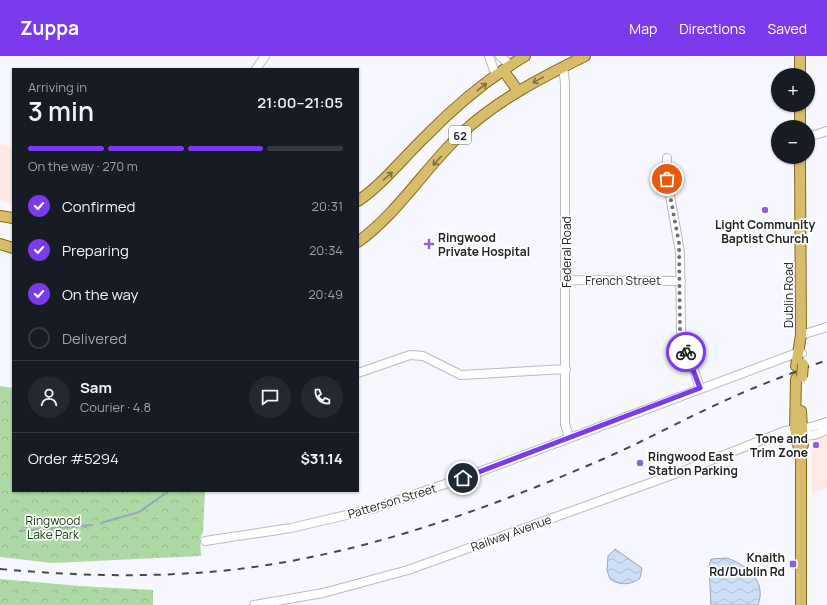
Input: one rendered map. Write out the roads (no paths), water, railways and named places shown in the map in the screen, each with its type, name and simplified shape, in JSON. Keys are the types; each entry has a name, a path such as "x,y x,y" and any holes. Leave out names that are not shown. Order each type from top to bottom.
{"main road":[{"name":"62","path":"359,200 392,172 449,113 503,70 525,56"},
{"name":"62","path":"359,241 377,226 460,135 485,112 518,91 585,56"},
{"path":"800,56 800,68"},
{"path":"503,70 518,91"},
{"name":"Dublin Road","path":"800,164 801,336 799,378 801,459 801,605"},
{"path":"0,216 12,218"},
{"path":"0,244 12,248"}],"street":[{"path":"257,68 265,56"},
{"path":"489,56 503,70"},
{"path":"500,56 503,70"},
{"name":"Federal Road","path":"563,67 565,83 565,424 569,437"},
{"path":"815,135 827,131"},
{"path":"667,158 667,179 679,243 681,281 680,331 700,388"},
{"name":"French Street","path":"566,280 681,281"},
{"path":"801,336 827,327"},
{"name":"Patterson Street","path":"205,541 291,528 372,509 463,478 700,388 800,353"},
{"path":"359,373 410,355 423,356 461,375 566,369"},
{"name":"Railway Avenue","path":"254,605 323,593 408,570 762,441 800,432 827,422"},
{"name":"Railway Avenue","path":"800,432 814,435 827,430"}],"water":[{"path":"615,549 642,568 640,578 625,584 617,583 610,579 607,570 608,556"},
{"path":"727,558 742,565 757,581 760,589 758,605 711,605 709,566 711,559"}],"waterway":[{"path":"101,523 139,512 168,492"},
{"path":"20,531 92,525"}],"railway":[{"path":"0,569 86,575 201,573 277,563 371,543 417,530 508,498 612,455 735,396 827,360"}],"place":[{"name":"Light Community Baptist Church","path":"765,210"},
{"name":"Ringwood Private Hospital","path":"429,244"},
{"name":"Tone and Trim Zone","path":"816,445"},
{"name":"Ringwood East Station Parking","path":"640,463"},
{"name":"Knaith Rd/Dublin Rd","path":"793,564"}],"park label":[{"name":"Ringwood Lake Park","path":"53,527"}]}
